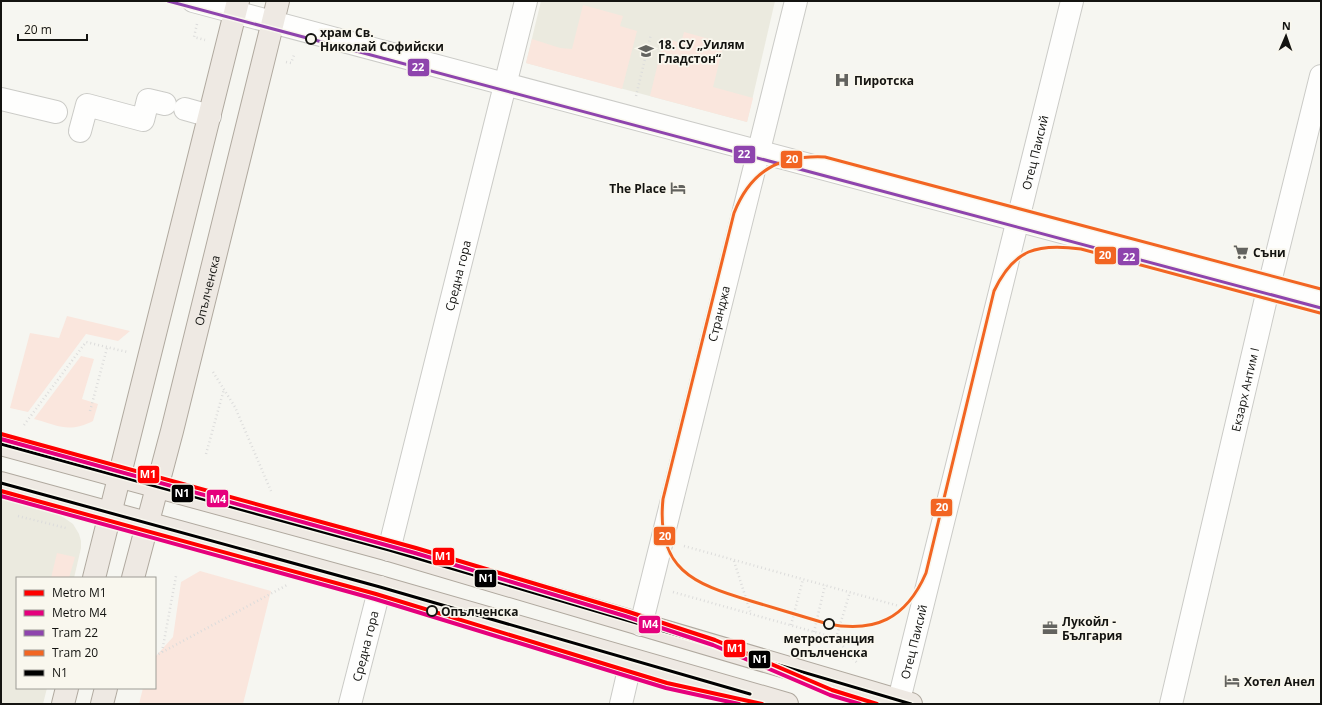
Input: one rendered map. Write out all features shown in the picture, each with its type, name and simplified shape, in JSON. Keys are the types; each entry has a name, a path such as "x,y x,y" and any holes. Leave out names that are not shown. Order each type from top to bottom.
{"main road":[{"name":"Опълченска","path":"133,577 278,1"},
{"path":"94,577 237,7"},
{"path":"1,444 389,550 641,626 905,702"},
{"path":"1,484 380,587 631,661 787,704"},
{"path":"63,704 67,689"},
{"path":"102,704 106,689"}],"street":[{"path":"193,1 237,7 273,22 1321,301"},
{"name":"Средна гора","path":"389,550 526,1"},
{"name":"Странджа","path":"641,626 760,152 796,1"},
{"name":"Отец Паисий","path":"905,702 920,613 1072,1"},
{"name":"Екзарх Антим I","path":"1171,704 1269,287 1321,76"},
{"path":"1,99 56,112"},
{"path":"80,131 87,105 143,120 148,100 210,116"},
{"name":"Средна гора","path":"350,704 380,587"},
{"path":"621,704 631,661"}],"path":[{"path":"197,24 194,37 209,41"},
{"path":"635,98 651,34"},
{"path":"282,61 291,63 294,55"},
{"path":"24,425 86,342 128,352"},
{"path":"90,411 107,348"},
{"path":"213,372 236,407 271,491"},
{"path":"206,454 224,389"},
{"path":"18,516 66,528"},
{"path":"662,540 920,613"},
{"path":"734,560 751,614"},
{"path":"162,652 176,576"},
{"path":"790,625 803,579"},
{"path":"156,655 287,585"},
{"path":"814,632 825,586"},
{"path":"671,591 836,638 859,665"},
{"path":"836,638 850,592"}],"shaded area":[{"name":"18. СУ „Уилям Гладстон“","path":"541,1 775,1 747,122 526,63"},
{"path":"583,5 623,16 620,26 637,31 622,89 526,63 532,39 560,48 572,49"},
{"path":"684,32 724,43 713,87 753,98 747,122 650,96 664,38 681,43"},
{"path":"67,316 130,331 118,341 86,334 28,412 10,408 30,333 59,338"},
{"path":"81,356 94,359 82,399 98,404 93,421 77,427 64,427 34,419"},
{"path":"1,499 60,515 73,524 79,534 81,548 74,577 16,577 16,689 47,689 43,704 1,704"},
{"path":"57,553 75,557 69,577 51,577"},
{"path":"200,571 271,591 243,704 139,704 143,689 156,689 156,656 173,637 181,582"}],"metro line":[{"name":"M1","path":"1,434 416,548 626,611 715,640 832,690 877,704"},
{"name":"M4","path":"1,439 415,553 625,616 713,645 830,695 860,704"},
{"name":"M1","path":"1,491 376,594 667,683 762,704"},
{"name":"M4","path":"1,496 375,599 666,688 739,704"}],"tram line":[{"name":"22","path":"168,1 1321,308"},
{"name":"20","path":"1320,313 1081,249 1052,247 1028,252 1010,266 994,291 926,573 918,589 909,602 899,612 874,624 845,626 828,624 730,595 696,580 683,570 672,558 666,542 662,523 663,499 734,213 741,198 758,176 769,168 781,163 794,159 825,157 1321,289"}],"transit line":[{"name":"N1","path":"1,444 389,550 911,704"},
{"name":"N1","path":"1,483 380,587 750,694"}],"place":[{"name":"храм Св. Николай Софийски","path":"311,39"},
{"name":"18. СУ „Уилям Гладстон“","path":"646,51"},
{"name":"Пиротска","path":"842,80"},
{"name":"The Place","path":"678,188"},
{"name":"Съни","path":"1241,252"},
{"name":"Опълченска","path":"432,611"},
{"name":"метростанция Опълченска","path":"829,624"},
{"name":"Лукойл - България","path":"1050,628"},
{"name":"Хотел Анел","path":"1232,681"}]}
